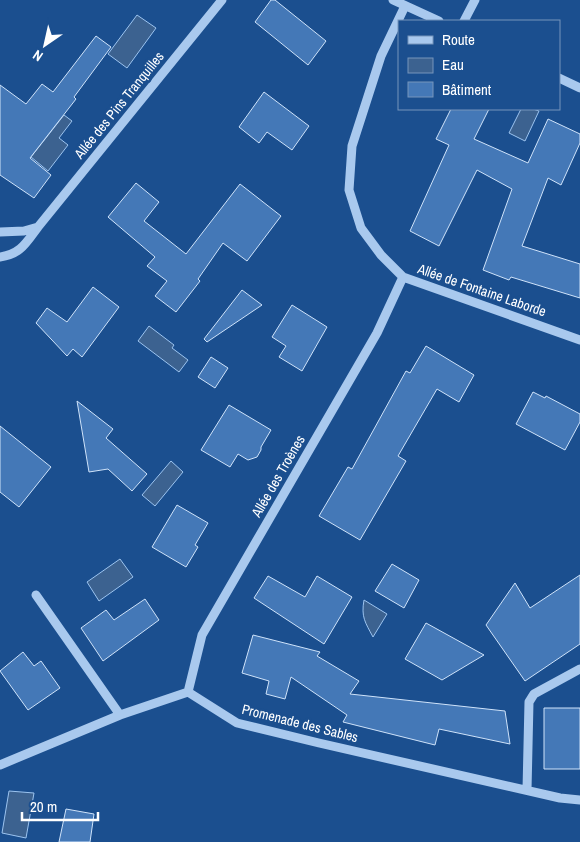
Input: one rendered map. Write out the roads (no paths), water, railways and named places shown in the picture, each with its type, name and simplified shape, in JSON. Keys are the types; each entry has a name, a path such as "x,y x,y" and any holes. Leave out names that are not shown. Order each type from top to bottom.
{"street":[{"name":"Allée des Pins Tranquilles","path":"0,257 20,250 222,0"},
{"path":"393,0 437,20"},
{"path":"465,20 475,0"},
{"name":"Allée de Fontaine Laborde","path":"398,20 405,6"},
{"name":"Allée de Fontaine Laborde","path":"398,21 381,56 352,146 349,190 360,228 381,255 403,277 580,340"},
{"path":"560,78 580,88"},
{"path":"0,232 24,231 38,226"},
{"name":"Allée des Troènes","path":"188,692 202,635 376,333 403,277"},
{"path":"36,595 120,715"},
{"path":"527,790 529,702 534,694 580,669"},
{"path":"0,765 120,715 188,692"},
{"name":"Promenade des Sables","path":"188,692 237,723 560,798 580,800"}],"water":[{"path":"137,15 156,28 127,68 108,54"},
{"path":"520,110 539,111 525,141 509,133"},
{"path":"64,115 72,121 59,138 68,145 48,171 31,157"},
{"path":"149,326 174,345 172,348 188,360 179,372 138,341"},
{"path":"171,461 183,472 155,506 142,495"},
{"path":"120,559 133,577 99,601 87,582"},
{"path":"364,600 387,614 373,637 364,619"},
{"path":"9,791 34,793 26,838 2,833"}]}
